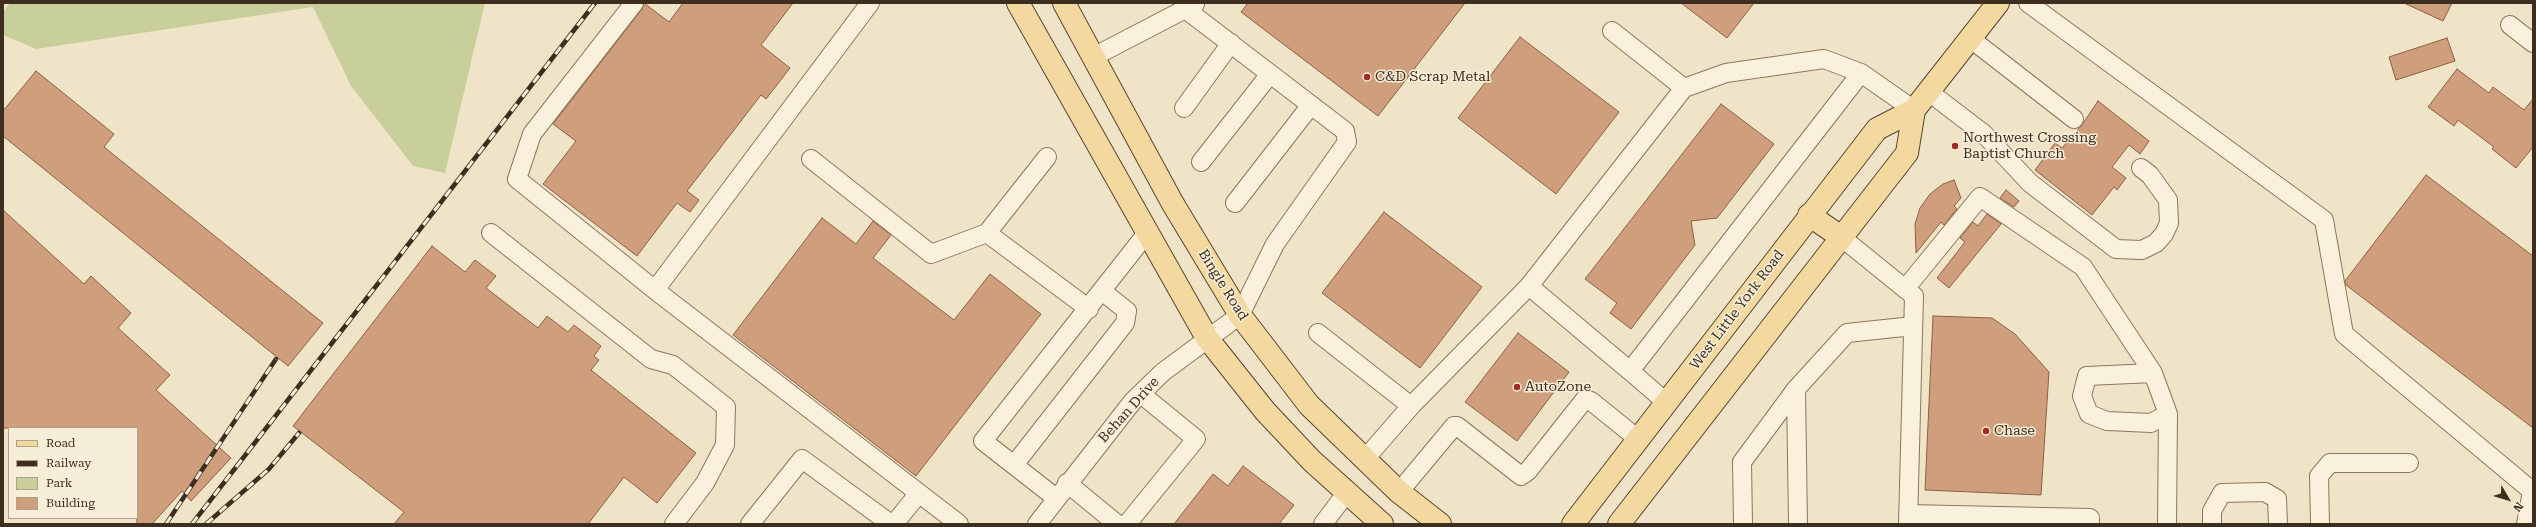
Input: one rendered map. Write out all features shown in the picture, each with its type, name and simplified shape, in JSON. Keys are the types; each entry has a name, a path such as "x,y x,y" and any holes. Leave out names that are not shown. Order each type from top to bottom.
{"main road":[{"path":"1018,3 1206,338 1270,416 1312,461 1382,524"},
{"name":"Bingle Road","path":"1064,3 1173,204 1240,315 1309,405 1400,492 1440,524"},
{"name":"West Little York Road","path":"1573,524 1877,128 1914,110 1998,3"},
{"path":"1619,524 1907,153 1914,110"},
{"path":"1809,215 1841,238"}],"street":[{"path":"634,3 532,134 517,179 655,290 960,524"},
{"path":"655,290 870,3"},
{"path":"2028,3 2324,220 2344,334 2532,491 2526,524"},
{"path":"1093,57 1191,5 1231,43 1345,130 1347,142 1275,244 1240,315"},
{"path":"2510,24 2533,43"},
{"path":"1612,31 1684,88"},
{"path":"1971,39 2074,119"},
{"path":"1184,108 1231,43"},
{"path":"1365,459 1411,406 1529,286 1684,88 1726,73 1824,59 1861,73 1914,110"},
{"path":"1630,371 1861,73"},
{"path":"1201,162 1270,74"},
{"path":"1929,92 1984,134 2030,183 2116,249 2142,250 2156,243 2164,234 2169,223 2168,200 2150,175 2141,168"},
{"path":"1235,203 1311,105"},
{"path":"811,159 931,254 987,233 1047,157"},
{"path":"1905,289 1980,197 2082,267 2152,373 2168,414 2167,524"},
{"path":"491,233 651,359 673,365 726,407 725,446 705,483 674,524"},
{"path":"987,233 1088,309"},
{"path":"1056,498 983,441 1147,233"},
{"path":"1841,238 1914,296 1908,519 2090,518 2090,524"},
{"path":"1529,286 1666,402"},
{"path":"1014,465 1125,323 1127,311 1102,291"},
{"name":"Behan Drive","path":"1037,524 1067,483 1140,394 1163,372 1206,338 1240,315"},
{"path":"1743,524 1742,462 1796,390 1847,333 1913,326"},
{"path":"1318,333 1411,406"},
{"path":"2152,373 2087,376 2082,396 2089,414 2107,421 2151,423 2168,414"},
{"path":"1796,390 1798,524"},
{"path":"1127,524 1196,439 1140,394"},
{"path":"1400,492 1454,426 1458,426 1521,476 1528,471 1585,400 1591,401 1638,439"},
{"path":"750,524 802,458 890,524"},
{"path":"2320,524 2319,476 2330,463 2409,463"},
{"path":"1067,483 1117,524"},
{"path":"1323,524 1347,492"},
{"path":"2212,524 2212,511 2222,493 2265,492 2277,499 2278,524"},
{"path":"894,524 919,493"}],"green space":[{"path":"10,3 485,3 445,173 413,166 351,86 313,7 36,49 3,35 3,12"}],"building":[{"path":"644,3 669,22 683,3 793,3 761,45 790,68 766,99 761,95 687,191 699,200 690,212 677,203 637,256 543,184 576,141 553,124 642,9"},
{"name":"C&D Scrap Metal","path":"1248,3 1465,3 1378,116 1241,12"},
{"path":"1681,3 1754,3 1727,38"},
{"path":"2404,3 2452,3 2443,21"},
{"path":"1520,37 1619,112 1556,194 1458,118"},
{"path":"2447,38 2455,61 2396,80 2389,57"},
{"path":"2457,69 2489,93 2493,87 2524,110 2533,99 2533,147 2516,168 2492,149 2494,147 2458,120 2454,126 2428,107"},
{"path":"36,71 114,134 104,147 323,323 288,366 3,136 3,111"},
{"path":"2098,101 2149,141 2140,154 2129,145 2112,167 2126,178 2117,190 2114,187 2092,215 2035,170 2055,143 2062,148 2082,125"},
{"path":"1721,104 1774,144 1717,218 1691,221 1695,245 1631,329 1610,313 1617,303 1585,279"},
{"path":"2426,175 2533,256 2533,428 2346,285 2345,281"},
{"path":"1954,180 1961,198 1954,206 1957,209 1944,225 1941,222 1916,253 1915,224 1920,208 1930,194 1943,184"},
{"path":"2006,190 2019,201 2014,207 2000,198"},
{"path":"3,210 84,284 91,276 131,313 118,328 170,375 156,390 231,458 191,501 182,491 152,524 137,524 138,427 3,428"},
{"path":"1384,212 1482,287 1420,368 1322,293"},
{"path":"1987,214 2001,224 1949,288 1937,278 1965,242 1960,238 1973,222 1978,226"},
{"path":"822,218 856,244 873,221 891,235 873,258 954,320 990,274 1041,314 916,476 733,335"},
{"path":"432,246 465,272 475,260 496,276 486,288 538,328 547,316 568,332 574,325 601,346 594,356 599,360 591,370 696,453 657,503 624,477 588,524 394,524 404,512 293,426"},
{"name":"Chase","path":"1933,316 1992,318 2015,334 2049,372 2041,495 1925,490"},
{"name":"AutoZone","path":"1518,333 1569,372 1517,441 1465,402"},
{"path":"1243,466 1294,505 1279,524 1174,524 1213,474 1228,486"}],"railway":[{"path":"192,524 595,3"},
{"path":"166,524 276,359"},
{"path":"206,524 269,469 299,433"}],"place":[{"name":"C&D Scrap Metal","path":"1367,77"},
{"name":"Northwest Crossing Baptist Church","path":"1955,146"},
{"name":"AutoZone","path":"1517,387"},
{"name":"Chase","path":"1986,431"}]}
